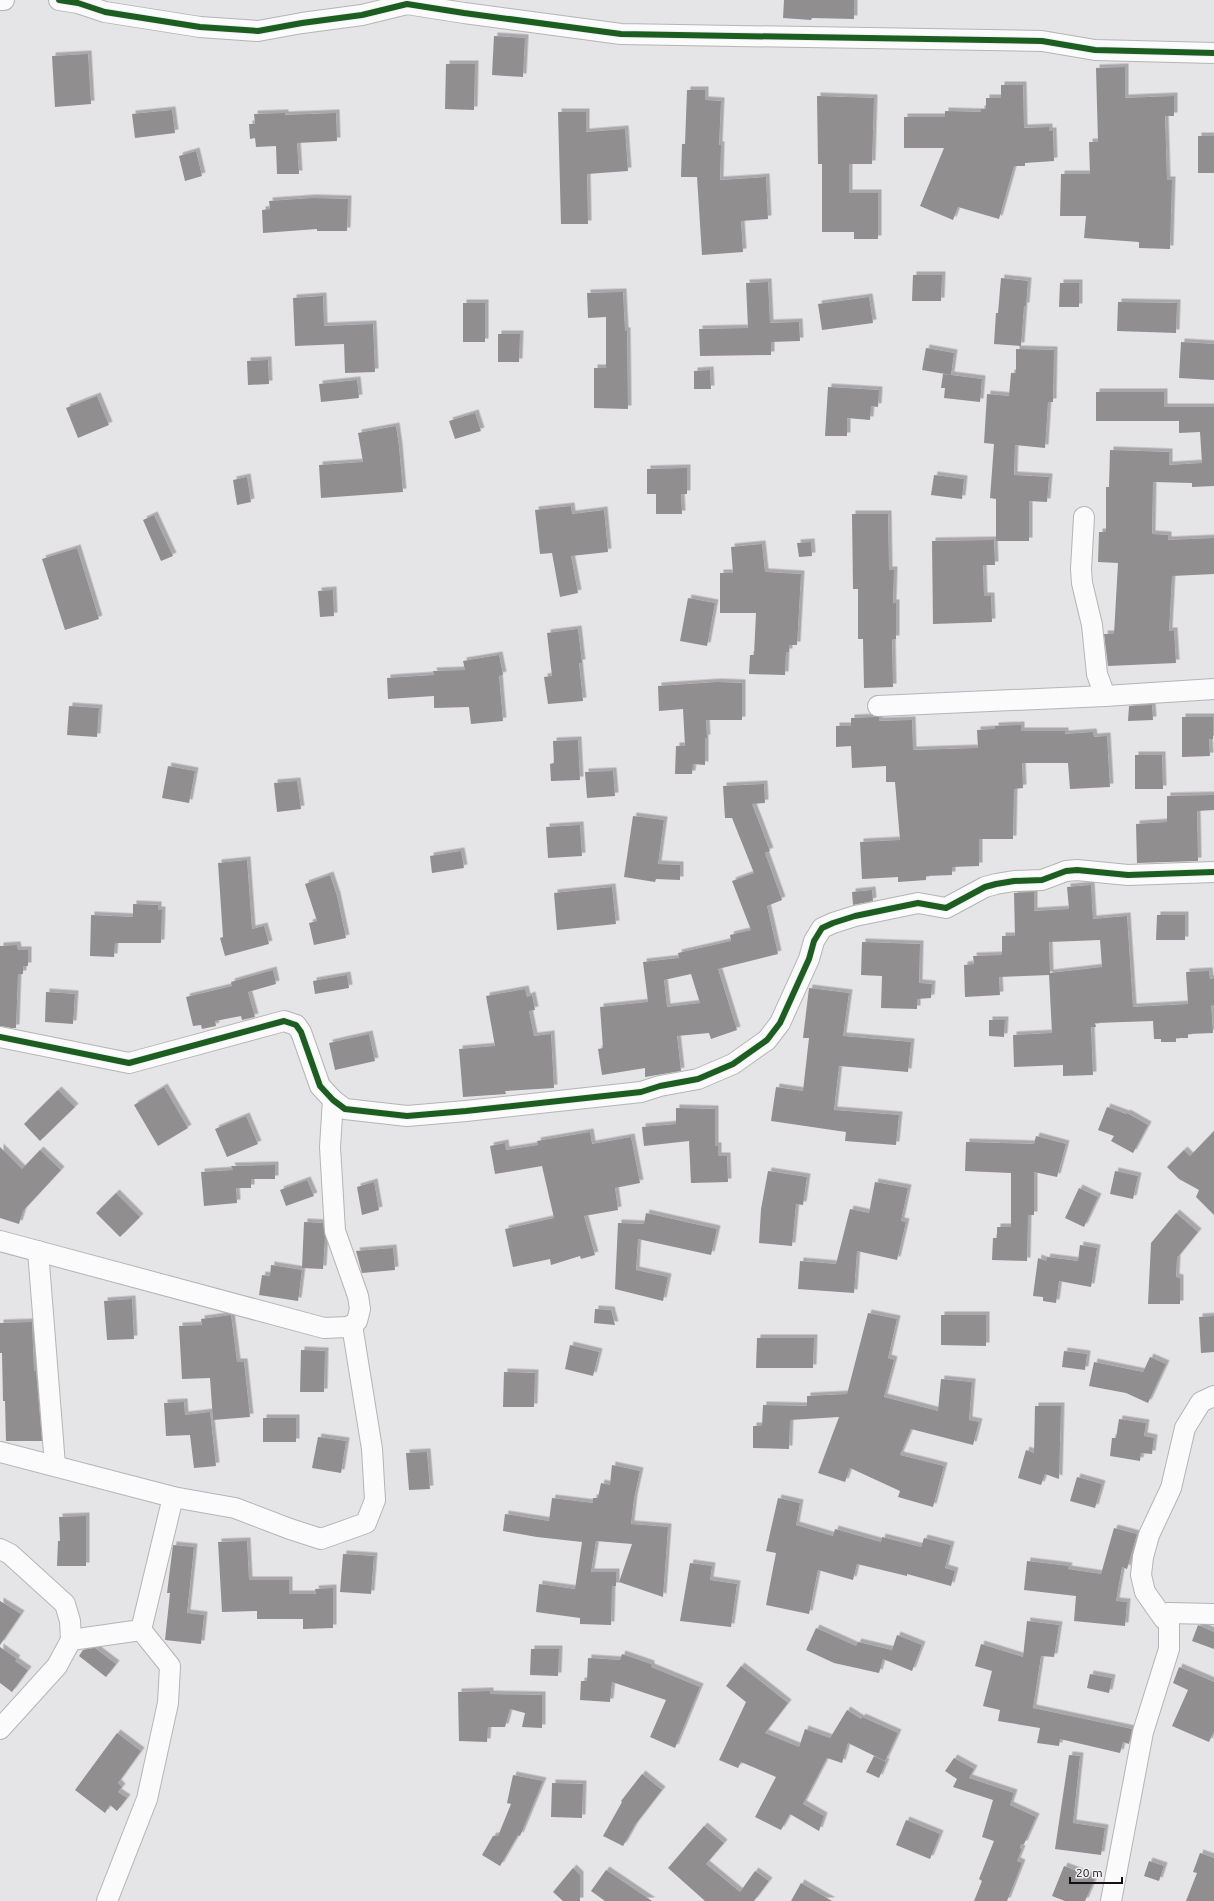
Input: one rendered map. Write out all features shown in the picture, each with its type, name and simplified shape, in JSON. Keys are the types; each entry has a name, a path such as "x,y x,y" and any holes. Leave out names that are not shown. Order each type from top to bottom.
{"street":[{"path":"59,0 78,3 105,12 200,27 258,31 302,22 362,15 407,4 621,34 1042,41 1095,50 1214,53"},
{"path":"1084,517 1081,569 1082,583 1092,625 1097,674 1105,696"},
{"path":"878,706 1105,696 1214,689"},
{"path":"0,1037 129,1063 284,1021 296,1025 301,1032 320,1086 333,1100 345,1109 407,1116 641,1092 660,1086 698,1079 733,1064 767,1040 780,1023 809,959 814,942 822,928 833,923 855,916 918,903 946,908 985,887 996,884 1042,880 1066,871 1077,870 1128,875 1214,872"},
{"path":"0,1241 324,1328 347,1327 352,1325 357,1320 360,1309 358,1296 335,1231 330,1147 333,1100"},
{"path":"38,1251 55,1465"},
{"path":"0,1452 174,1497 235,1508 321,1539 366,1523 376,1500 372,1449 352,1325"},
{"path":"1169,1613 1164,1619 1145,1592 1140,1575 1143,1557 1149,1535 1171,1488 1185,1428 1201,1402 1214,1396"},
{"path":"141,1630 174,1497"},
{"path":"0,1548 10,1554 65,1604 70,1621 71,1640 57,1666 0,1729"},
{"path":"1169,1613 1214,1614"},
{"path":"1111,1901 1143,1732 1169,1649 1169,1613"},
{"path":"71,1640 141,1630"},
{"path":"107,1901 147,1799 168,1703 170,1666 141,1630"}],"building":[{"path":"784,0 854,0 854,19 812,18 811,20 783,18"},
{"path":"494,36 525,38 523,77 492,75"},
{"path":"88,54 91,104 55,107 52,56"},
{"path":"446,64 475,64 474,110 445,109"},
{"path":"1125,67 1125,98 1174,96 1174,116 1165,116 1167,180 1172,180 1170,249 1139,248 1139,242 1084,238 1086,216 1060,216 1061,174 1090,174 1089,142 1098,142 1096,68"},
{"path":"1001,85 1023,85 1024,128 1049,127 1049,131 1053,131 1054,161 1025,163 1025,166 1014,166 999,219 958,207 953,220 920,206 944,148 904,148 904,117 945,117 945,111 981,112 981,109 986,109 986,98 1001,98"},
{"path":"687,90 705,90 705,100 721,101 719,145 721,145 720,180 766,177 768,219 741,221 743,252 702,255 697,177 681,177 682,144 685,144"},
{"path":"817,96 874,98 872,164 849,164 849,193 878,193 878,239 854,239 854,232 822,232 822,164 818,164"},
{"path":"172,110 175,133 135,138 132,114"},
{"path":"558,112 586,112 586,132 625,129 628,171 587,174 588,224 561,224"},
{"path":"285,113 285,115 336,113 337,141 297,143 299,174 277,174 276,146 256,147 255,138 250,139 249,124 255,124 254,114"},
{"path":"1198,136 1214,136 1214,173 1198,173"},
{"path":"196,151 202,176 185,181 179,156"},
{"path":"312,198 348,199 347,231 317,231 317,229 263,233 262,210 270,209 269,201"},
{"path":"913,275 942,275 941,301 912,301"},
{"path":"1001,278 1028,281 1026,306 1024,306 1021,346 994,344 996,313 998,313"},
{"path":"768,282 770,323 799,322 800,341 771,342 771,355 700,356 699,329 748,328 746,283"},
{"path":"1060,283 1079,283 1079,307 1059,307"},
{"path":"623,292 625,331 627,331 628,409 594,408 594,368 606,368 606,317 588,318 587,293"},
{"path":"323,296 324,326 373,324 375,372 345,373 344,344 295,346 293,298"},
{"path":"869,297 873,323 822,330 818,304"},
{"path":"1118,302 1177,303 1176,333 1117,331"},
{"path":"463,303 485,303 485,342 463,342"},
{"path":"498,334 520,334 519,362 498,362"},
{"path":"1181,342 1214,344 1214,380 1179,378"},
{"path":"926,348 954,353 951,375 922,370"},
{"path":"1016,349 1054,350 1053,402 1048,402 1045,448 1015,445 1014,475 1049,477 1047,502 1029,501 1029,541 996,541 996,499 990,498 994,444 984,443 987,394 1009,396 1011,373 1016,373"},
{"path":"268,360 269,384 248,385 247,361"},
{"path":"710,370 711,389 694,389 694,371"},
{"path":"943,374 982,379 980,402 944,398 945,388 941,388"},
{"path":"357,380 359,398 321,402 319,384"},
{"path":"828,387 879,390 878,407 871,406 870,420 847,418 847,436 825,436"},
{"path":"1096,392 1164,392 1164,407 1214,407 1214,486 1192,487 1192,483 1153,482 1152,534 1168,535 1168,540 1214,538 1214,574 1172,576 1169,631 1174,631 1176,663 1108,666 1104,634 1114,634 1118,563 1098,562 1099,532 1106,532 1106,487 1109,487 1110,450 1169,452 1169,465 1202,463 1200,432 1179,433 1179,421 1096,421"},
{"path":"97,396 109,425 78,438 66,408"},
{"path":"475,413 481,431 455,439 449,421"},
{"path":"396,426 403,492 321,498 319,465 363,462 358,433"},
{"path":"687,468 687,494 681,494 682,514 656,514 656,494 647,494 647,469"},
{"path":"934,475 964,479 962,499 931,495"},
{"path":"247,477 251,502 237,505 233,480"},
{"path":"571,506 572,514 604,510 608,552 571,556 578,593 560,597 552,553 540,554 535,510"},
{"path":"852,514 888,514 889,570 894,570 893,603 896,603 896,639 892,639 893,687 864,688 863,639 858,639 858,589 853,589"},
{"path":"154,515 173,556 161,561 143,520"},
{"path":"994,540 995,565 983,565 984,596 991,596 992,622 933,624 932,541"},
{"path":"811,542 812,556 799,557 797,543"},
{"path":"762,544 765,572 801,574 797,645 789,645 789,652 786,652 785,675 749,674 750,655 754,655 756,613 720,613 720,573 733,573 731,547"},
{"path":"77,548 99,619 65,630 42,559"},
{"path":"333,590 334,616 320,617 318,591"},
{"path":"688,598 715,603 707,646 680,641"},
{"path":"578,629 582,663 579,663 583,701 548,704 544,677 552,676 547,633"},
{"path":"499,655 503,675 499,676 503,721 471,724 469,707 434,708 434,696 388,699 387,678 434,675 433,671 465,670 463,661"},
{"path":"717,682 742,683 742,720 706,720 707,738 705,738 705,765 693,764 692,774 675,774 676,746 685,746 683,709 659,711 658,686"},
{"path":"1152,705 1153,720 1128,721 1129,706"},
{"path":"69,706 99,708 97,737 67,735"},
{"path":"879,717 879,721 912,720 913,750 978,748 977,730 995,729 995,726 1021,725 1021,731 1065,731 1065,734 1093,732 1094,737 1107,736 1110,787 1070,789 1068,763 1022,763 1023,788 1014,789 1013,839 979,839 979,866 952,867 952,875 926,876 926,880 898,882 898,877 862,879 860,842 900,840 895,782 886,782 886,766 852,768 851,746 836,747 836,726 851,726 851,718"},
{"path":"1182,717 1213,717 1213,739 1209,739 1210,756 1182,757"},
{"path":"578,740 580,780 551,781 550,764 554,763 553,741"},
{"path":"1135,755 1162,755 1163,789 1135,789"},
{"path":"168,766 195,771 189,803 162,798"},
{"path":"613,771 615,796 587,798 585,772"},
{"path":"297,781 301,809 277,812 274,783"},
{"path":"764,784 765,803 752,804 770,851 765,853 782,900 767,906 778,954 718,969 737,1030 711,1039 709,1033 677,1036 681,1071 645,1077 645,1068 602,1075 598,1049 603,1048 600,1007 648,1002 643,962 679,958 678,953 731,941 730,935 751,930 732,881 754,873 732,818 725,818 723,786","holes":["691,974 700,1003 667,1007 664,980"]},
{"path":"1214,795 1214,810 1197,811 1198,861 1137,863 1136,824 1167,822 1167,796"},
{"path":"633,816 664,820 658,864 680,865 680,880 656,879 655,882 624,877"},
{"path":"580,825 582,856 548,858 546,827"},
{"path":"461,851 464,868 432,873 430,856"},
{"path":"247,860 252,929 264,926 269,944 225,956 220,938 223,937 218,863"},
{"path":"330,875 337,896 346,938 314,945 309,923 317,921 305,884"},
{"path":"1091,885 1093,919 1127,916 1133,1007 1188,1004 1186,972 1209,971 1210,979 1214,978 1214,1005 1211,1005 1213,1033 1188,1034 1188,1038 1176,1038 1176,1042 1161,1042 1161,1039 1154,1039 1153,1021 1095,1023 1096,1027 1091,1027 1093,1075 1063,1076 1063,1065 1014,1067 1013,1035 1052,1033 1049,975 999,977 1000,995 965,997 964,965 974,964 973,956 1002,955 1002,936 1015,936 1014,893 1034,892 1034,911 1069,909 1067,887","holes":["1100,940 1102,967 1050,973 1049,942"]},
{"path":"612,887 616,924 557,930 554,893"},
{"path":"872,890 873,901 853,905 852,892"},
{"path":"133,904 158,905 158,910 162,910 161,943 115,943 114,957 90,956 91,915 133,917"},
{"path":"1157,915 1185,915 1185,940 1156,940"},
{"path":"862,942 920,944 919,983 932,984 931,998 917,999 917,1009 881,1008 882,976 861,975"},
{"path":"17,945 18,950 28,950 28,966 23,966 23,974 18,974 16,1028 12,1028 0,1026 0,946"},
{"path":"273,970 276,984 248,992 255,1017 242,1020 241,1016 215,1021 216,1026 202,1029 201,1025 193,1026 186,997 232,986 231,982"},
{"path":"347,975 349,988 315,994 313,981"},
{"path":"809,988 849,993 843,1036 911,1042 908,1072 839,1066 834,1110 899,1115 896,1145 845,1141 846,1132 771,1121 776,1087 803,1091 809,1038 803,1038"},
{"path":"525,989 527,997 532,995 535,1010 529,1011 534,1036 551,1034 554,1088 505,1091 506,1094 463,1097 459,1049 495,1046 486,996"},
{"path":"46,992 75,994 73,1024 45,1022"},
{"path":"989,1020 1005,1020 1004,1037 989,1036"},
{"path":"369,1034 375,1061 335,1070 329,1043"},
{"path":"164,1087 188,1128 158,1146 134,1105"},
{"path":"58,1090 75,1107 40,1141 24,1124"},
{"path":"1107,1107 1126,1114 1127,1113 1148,1125 1133,1153 1111,1141 1114,1136 1098,1130"},
{"path":"676,1108 715,1109 715,1146 718,1146 718,1156 727,1156 728,1182 691,1183 689,1141 644,1146 642,1127 676,1124"},
{"path":"246,1116 258,1144 227,1157 215,1129"},
{"path":"1214,1131 1214,1215 1196,1197 1199,1190 1179,1179 1167,1167 1184,1150 1190,1156"},
{"path":"590,1132 592,1144 631,1137 640,1183 615,1188 618,1210 584,1216 595,1255 581,1259 580,1256 551,1265 550,1259 513,1267 505,1229 554,1218 542,1166 495,1174 490,1146 505,1143 506,1150 538,1145 537,1141"},
{"path":"1036,1136 1066,1144 1057,1177 1034,1172 1034,1215 1028,1215 1027,1261 992,1260 993,1238 997,1238 997,1227 1011,1227 1011,1173 965,1171 966,1142 1034,1144"},
{"path":"0,1147 22,1169 40,1150 61,1170 23,1211 19,1224 0,1218"},
{"path":"275,1165 275,1179 251,1179 251,1188 236,1188 237,1203 204,1206 201,1172 233,1170 231,1166"},
{"path":"768,1171 807,1177 803,1205 796,1204 792,1246 759,1243 761,1209"},
{"path":"1115,1171 1138,1176 1133,1199 1110,1194"},
{"path":"307,1180 314,1196 286,1206 280,1190"},
{"path":"374,1182 379,1210 362,1215 357,1187"},
{"path":"875,1182 908,1188 901,1221 906,1222 897,1260 857,1251 854,1293 798,1289 800,1261 836,1264 850,1209 869,1213"},
{"path":"1079,1188 1098,1197 1084,1227 1065,1218"},
{"path":"116,1193 140,1217 120,1237 96,1213"},
{"path":"646,1213 717,1229 711,1255 638,1239 636,1270 668,1277 663,1301 615,1289 618,1223 644,1224"},
{"path":"1176,1213 1198,1232 1177,1258 1176,1277 1180,1278 1180,1304 1148,1304 1151,1243"},
{"path":"304,1222 323,1223 325,1237 323,1269 302,1268"},
{"path":"1080,1245 1097,1248 1091,1287 1059,1281 1056,1303 1043,1301 1043,1297 1033,1296 1038,1258 1046,1261 1047,1257 1078,1261"},
{"path":"393,1248 395,1270 362,1273 356,1251"},
{"path":"271,1265 302,1270 298,1301 259,1295 262,1275 270,1276"},
{"path":"132,1299 134,1339 107,1340 104,1301"},
{"path":"595,1309 611,1310 615,1325 594,1323"},
{"path":"868,1313 897,1319 888,1358 894,1360 884,1397 938,1411 941,1379 972,1382 969,1420 979,1422 973,1445 911,1429 900,1455 944,1466 933,1507 898,1497 900,1491 850,1468 845,1482 818,1473 839,1417 790,1420 789,1449 753,1448 753,1426 762,1426 763,1405 807,1406 807,1396 847,1394"},
{"path":"231,1315 237,1362 244,1362 250,1417 213,1420 210,1378 182,1379 179,1326 202,1325 201,1319"},
{"path":"941,1315 986,1315 986,1346 941,1345"},
{"path":"1214,1316 1214,1352 1201,1353 1199,1317"},
{"path":"32,1322 34,1371 36,1371 42,1441 6,1441 2,1353 0,1353 0,1323"},
{"path":"757,1338 814,1338 813,1368 756,1368"},
{"path":"570,1345 599,1352 593,1376 565,1369"},
{"path":"301,1350 325,1351 324,1392 300,1392"},
{"path":"1064,1351 1087,1354 1085,1370 1062,1367"},
{"path":"1150,1357 1166,1364 1148,1403 1126,1393 1089,1386 1094,1362 1143,1372"},
{"path":"504,1372 535,1373 534,1407 503,1407"},
{"path":"184,1402 185,1415 210,1412 216,1466 194,1468 190,1435 166,1436 164,1403"},
{"path":"1035,1406 1061,1406 1059,1479 1045,1474 1041,1485 1018,1478 1026,1450 1034,1453"},
{"path":"263,1418 296,1418 296,1442 263,1442"},
{"path":"1119,1419 1146,1423 1144,1436 1154,1438 1152,1454 1141,1453 1140,1461 1110,1456 1112,1438 1116,1438"},
{"path":"318,1437 346,1441 341,1473 312,1468"},
{"path":"427,1452 430,1489 409,1490 406,1453"},
{"path":"612,1465 640,1471 634,1498 631,1524 668,1527 663,1597 619,1582 632,1544 596,1541 591,1572 616,1572 616,1586 612,1586 611,1625 580,1624 580,1618 536,1612 539,1584 575,1589 582,1542 537,1537 503,1531 505,1514 549,1521 552,1498 593,1503 593,1498 598,1498 601,1483 610,1485"},
{"path":"1077,1477 1102,1484 1095,1508 1070,1501"},
{"path":"778,1498 800,1503 796,1525 833,1536 835,1529 881,1542 882,1537 921,1547 924,1538 951,1545 945,1568 955,1571 951,1586 907,1574 907,1576 857,1564 853,1580 818,1570 809,1614 766,1605 776,1553 766,1551"},
{"path":"86,1516 86,1566 57,1566 58,1541 60,1541 59,1517"},
{"path":"1114,1528 1137,1534 1127,1569 1122,1567 1116,1601 1127,1602 1125,1626 1074,1621 1076,1596 1024,1590 1027,1561 1069,1566 1068,1569 1101,1574"},
{"path":"247,1541 249,1580 289,1580 289,1594 316,1594 315,1589 333,1588 333,1628 303,1629 303,1619 257,1619 257,1611 222,1612 218,1542"},
{"path":"173,1545 194,1547 187,1613 204,1615 201,1644 165,1640 170,1593 167,1593"},
{"path":"343,1554 374,1556 371,1594 340,1592"},
{"path":"690,1563 712,1566 710,1580 737,1584 731,1627 680,1621"},
{"path":"0,1601 21,1614 0,1645"},
{"path":"1027,1621 1059,1625 1054,1657 1041,1656 1033,1708 1132,1729 1129,1744 1123,1742 1120,1753 1060,1739 1059,1746 1037,1743 1040,1728 998,1721 1000,1710 983,1706 992,1671 975,1666 981,1644 1023,1657"},
{"path":"1198,1625 1214,1632 1214,1649 1192,1641"},
{"path":"816,1628 856,1646 858,1642 892,1650 897,1635 922,1645 912,1671 883,1659 879,1673 834,1663 806,1650"},
{"path":"0,1647 17,1659 15,1661 28,1670 12,1692 0,1683"},
{"path":"95,1648 116,1664 106,1677 79,1656 83,1650"},
{"path":"531,1649 559,1649 558,1676 530,1675"},
{"path":"622,1654 651,1664 651,1667 700,1687 675,1748 650,1737 666,1700 612,1682 610,1702 580,1700 581,1681 587,1681 588,1658 620,1660"},
{"path":"741,1666 788,1703 765,1733 799,1747 805,1729 830,1738 847,1710 861,1719 862,1717 898,1733 885,1761 848,1743 842,1763 827,1758 803,1804 824,1816 819,1831 790,1814 781,1830 755,1817 776,1777 741,1762 738,1768 719,1760 746,1702 726,1686"},
{"path":"1179,1667 1214,1682 1214,1731 1209,1742 1172,1726 1188,1690 1173,1683"},
{"path":"1090,1674 1112,1678 1109,1693 1087,1688"},
{"path":"490,1691 490,1694 542,1695 542,1728 522,1727 525,1713 510,1709 505,1727 488,1727 487,1742 459,1741 458,1692"},
{"path":"117,1733 141,1751 118,1783 122,1787 118,1792 127,1798 117,1811 110,1805 105,1813 75,1790"},
{"path":"1069,1755 1080,1756 1073,1823 1105,1828 1101,1855 1055,1849"},
{"path":"874,1756 886,1762 879,1778 866,1772"},
{"path":"954,1758 974,1769 969,1778 1014,1793 1010,1805 1036,1817 1024,1844 1021,1844 1020,1848 1022,1849 1017,1861 1022,1863 1007,1901 974,1901 982,1881 979,1879 994,1841 982,1837 993,1800 953,1787 957,1779 945,1771"},
{"path":"642,1774 662,1790 635,1825 623,1846 603,1836 622,1802 621,1801"},
{"path":"513,1775 543,1781 520,1836 518,1835 500,1866 482,1855 493,1836 498,1836 511,1804 507,1803"},
{"path":"552,1783 583,1784 582,1818 551,1817"},
{"path":"906,1820 940,1834 930,1859 896,1845"},
{"path":"704,1826 724,1843 706,1864 740,1892 755,1871 769,1881 754,1901 705,1901 668,1868"},
{"path":"1200,1853 1214,1858 1214,1901 1186,1901 1197,1873 1193,1872"},
{"path":"1149,1861 1164,1866 1159,1881 1144,1876"},
{"path":"1064,1866 1095,1878 1085,1901 1065,1901 1052,1896"},
{"path":"573,1868 580,1875 580,1901 563,1901 553,1892"},
{"path":"606,1870 652,1901 605,1901 591,1891"},
{"path":"801,1883 832,1901 791,1901"}],"cycle path":[{"path":"59,0 78,3 105,12 200,27 258,31 302,23 362,15 407,4 621,34 1042,41 1095,50 1214,53"},
{"path":"0,1037 129,1063 284,1021 296,1025 301,1032 320,1086 333,1100 345,1109 407,1116 641,1092 660,1086 698,1079 733,1064 767,1040 780,1023 809,959 814,941 822,928 833,923 855,916 918,903 946,908 985,887 1014,881 1042,880 1066,871 1077,870 1128,875 1214,872"}]}
